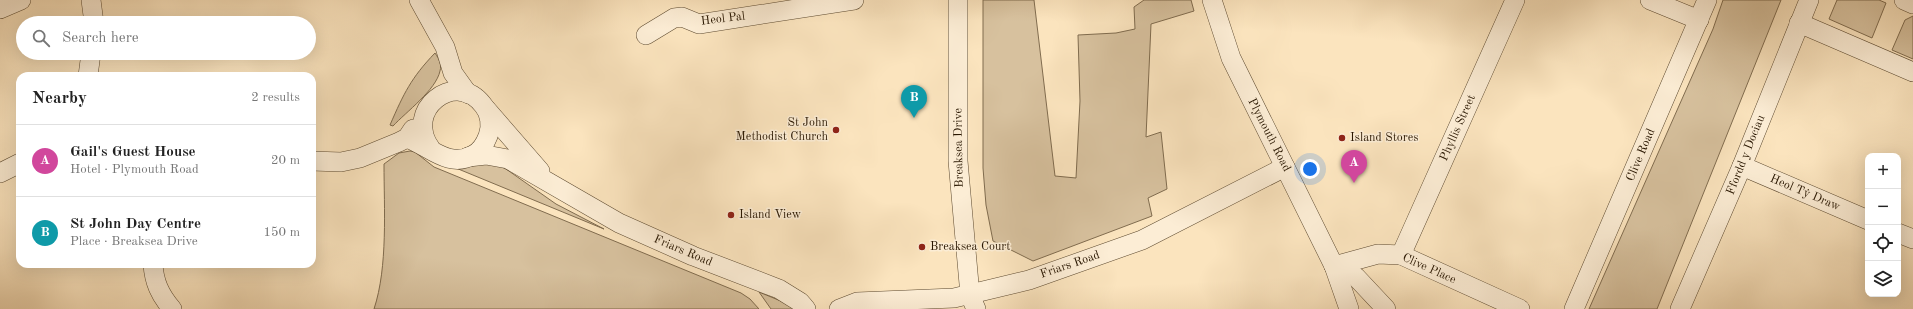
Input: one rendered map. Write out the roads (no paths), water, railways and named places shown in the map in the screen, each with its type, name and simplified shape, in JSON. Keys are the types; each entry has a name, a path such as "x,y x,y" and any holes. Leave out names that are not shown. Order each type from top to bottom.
{"street":[{"path":"0,9 20,0"},
{"path":"91,0 93,16"},
{"path":"419,0 446,47 453,73 468,94"},
{"name":"Heol Pal","path":"646,35 674,18 682,17 699,24 755,7 854,0"},
{"name":"Breaksea Drive","path":"958,0 958,161 973,302"},
{"name":"Plymouth Road","path":"1212,0 1231,58 1334,266 1349,309"},
{"name":"Phyllis Street","path":"1402,255 1515,0"},
{"path":"1650,0 1699,20"},
{"name":"Clive Road","path":"1574,309 1707,0"},
{"name":"Ffordd y Dociau","path":"1680,309 1742,166 1809,0"},
{"path":"1904,0 1913,4"},
{"path":"1799,23 1913,72"},
{"path":"88,72 89,60"},
{"path":"442,95 453,73"},
{"path":"316,161 351,161 372,154 407,138 431,103 442,95 458,92 468,94 478,99 489,116 490,133 482,148 468,158 458,160 448,159 407,138"},
{"name":"Friars Road","path":"485,108 537,168 561,189"},
{"path":"424,114 422,129 431,149"},
{"name":"Friars Road","path":"468,158 486,155 502,157 561,189 597,211 667,245 780,290 800,302 806,309"},
{"path":"0,173 16,165"},
{"name":"Heol Tŷ Draw","path":"1742,166 1865,219"},
{"name":"Friars Road","path":"839,309 858,302 934,300 973,302 1029,280 1142,240 1285,167"},
{"path":"1901,234 1913,239"},
{"name":"Clive Place","path":"1334,266 1378,254 1402,255 1520,309"},
{"path":"1334,266 1356,277 1386,309"},
{"path":"153,268 154,280 163,298 172,309"}],"place":[{"name":"St John Day Centre","path":"914,118"},
{"name":"St John Methodist Church","path":"836,130"},
{"name":"Island Stores","path":"1342,138"},
{"name":"Gail's Guest House","path":"1354,183"},
{"name":"Island View","path":"731,215"},
{"name":"Breaksea Court","path":"922,247"}]}
